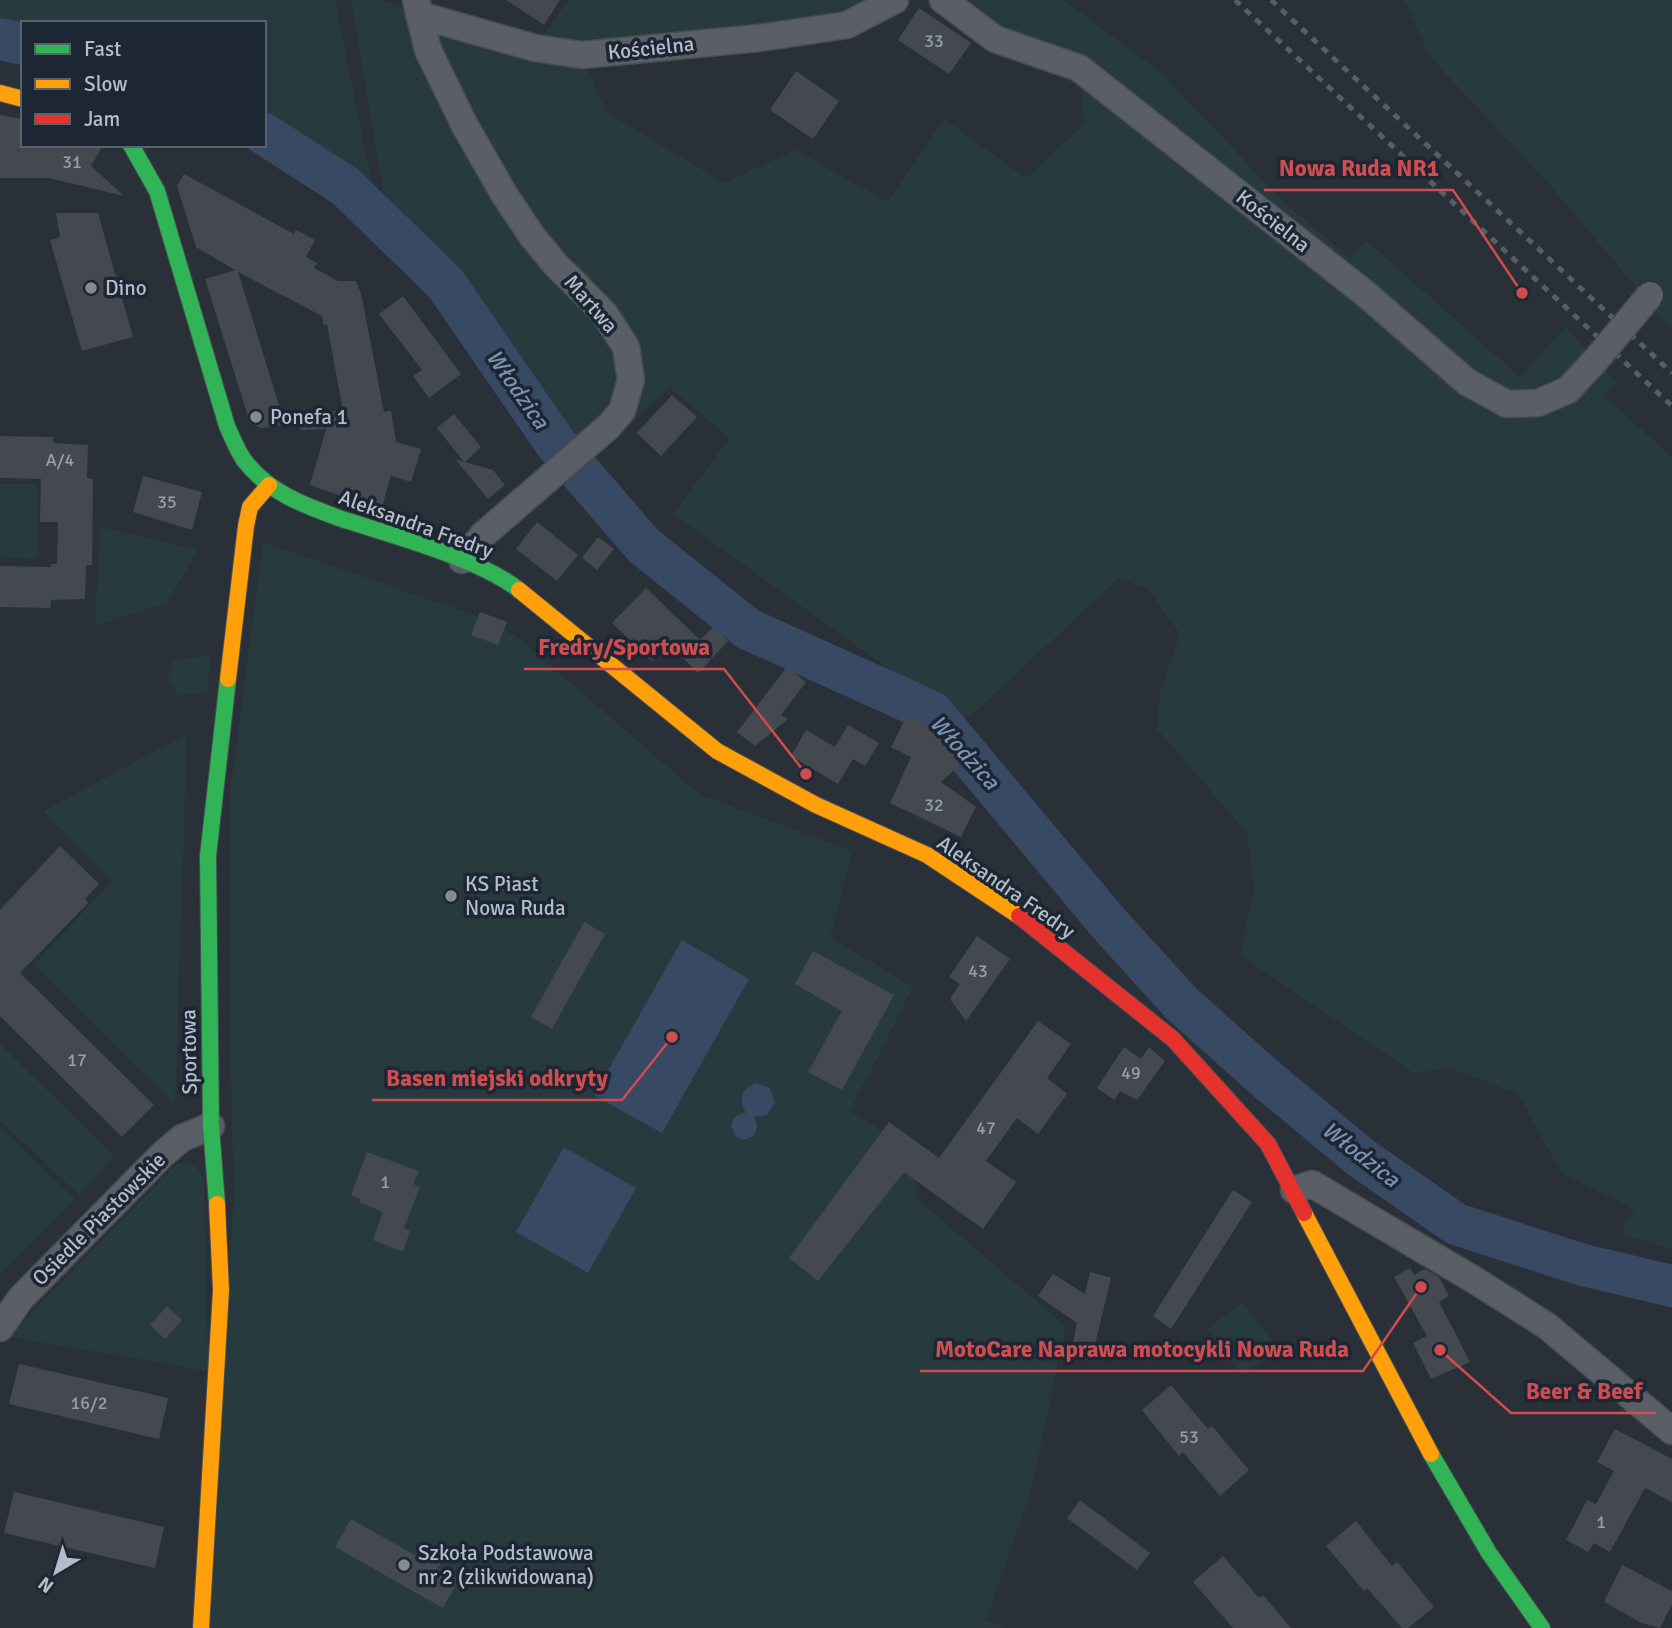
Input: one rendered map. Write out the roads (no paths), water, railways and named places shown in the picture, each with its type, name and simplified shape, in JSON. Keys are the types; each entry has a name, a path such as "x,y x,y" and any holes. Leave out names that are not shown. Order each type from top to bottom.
{"street":[{"name":"Kościelna","path":"418,7 536,48 582,55 759,38 847,25 895,0"},
{"name":"Kościelna","path":"943,0 995,39 1079,68 1367,295 1467,382 1507,404 1538,403 1568,390 1650,295"},
{"name":"Martwa","path":"418,7 428,50 464,124 504,194 532,236 556,265 604,313 626,347 631,380 622,411 602,432 483,535 462,560"},
{"path":"0,93 21,98"},
{"name":"Aleksandra Fredry","path":"132,147 158,191 227,426 243,459 269,485 298,503 462,560 509,582 717,751 816,805 927,855 1018,915 1174,1039 1268,1144 1434,1459 1489,1553 1542,1628"},
{"name":"Sportowa","path":"201,1628 221,1290 211,1126 208,856 246,526 250,507 269,485"},
{"name":"Osiedle Piastowskie","path":"0,1328 21,1298 162,1155 182,1138 211,1126"},
{"path":"1294,1190 1312,1184 1547,1326 1672,1431"}],"water":[{"path":"682,940 749,979 662,1133 594,1095"},
{"path":"756,1083 770,1088 775,1102 767,1115 754,1117 757,1127 754,1135 747,1139 737,1138 732,1123 736,1116 746,1113 742,1095"},
{"path":"564,1147 636,1188 588,1273 516,1232"}],"waterway":[{"name":"Włodzica","path":"0,39 21,44"},
{"name":"Włodzica","path":"266,135 345,186 445,283 556,444 644,546 748,629 932,712 1111,926 1181,1003 1360,1157 1456,1224 1583,1265 1672,1286"}],"railway":[{"path":"1235,0 1672,406"},
{"path":"1271,0 1672,373"}],"place":[{"name":"Dino","path":"91,288"},
{"name":"Nowa Ruda NR1","path":"1522,293"},
{"name":"Ponefa 1","path":"256,417"},
{"name":"Fredry/Sportowa","path":"806,774"},
{"name":"KS Piast Nowa Ruda","path":"451,896"},
{"name":"Basen miejski odkryty","path":"672,1037"},
{"name":"MotoCare Naprawa motocykli Nowa Ruda","path":"1421,1287"},
{"name":"Beer & Beef","path":"1440,1350"},
{"name":"Szkoła Podstawowa nr 2 (zlikwidowana)","path":"404,1565"}]}
